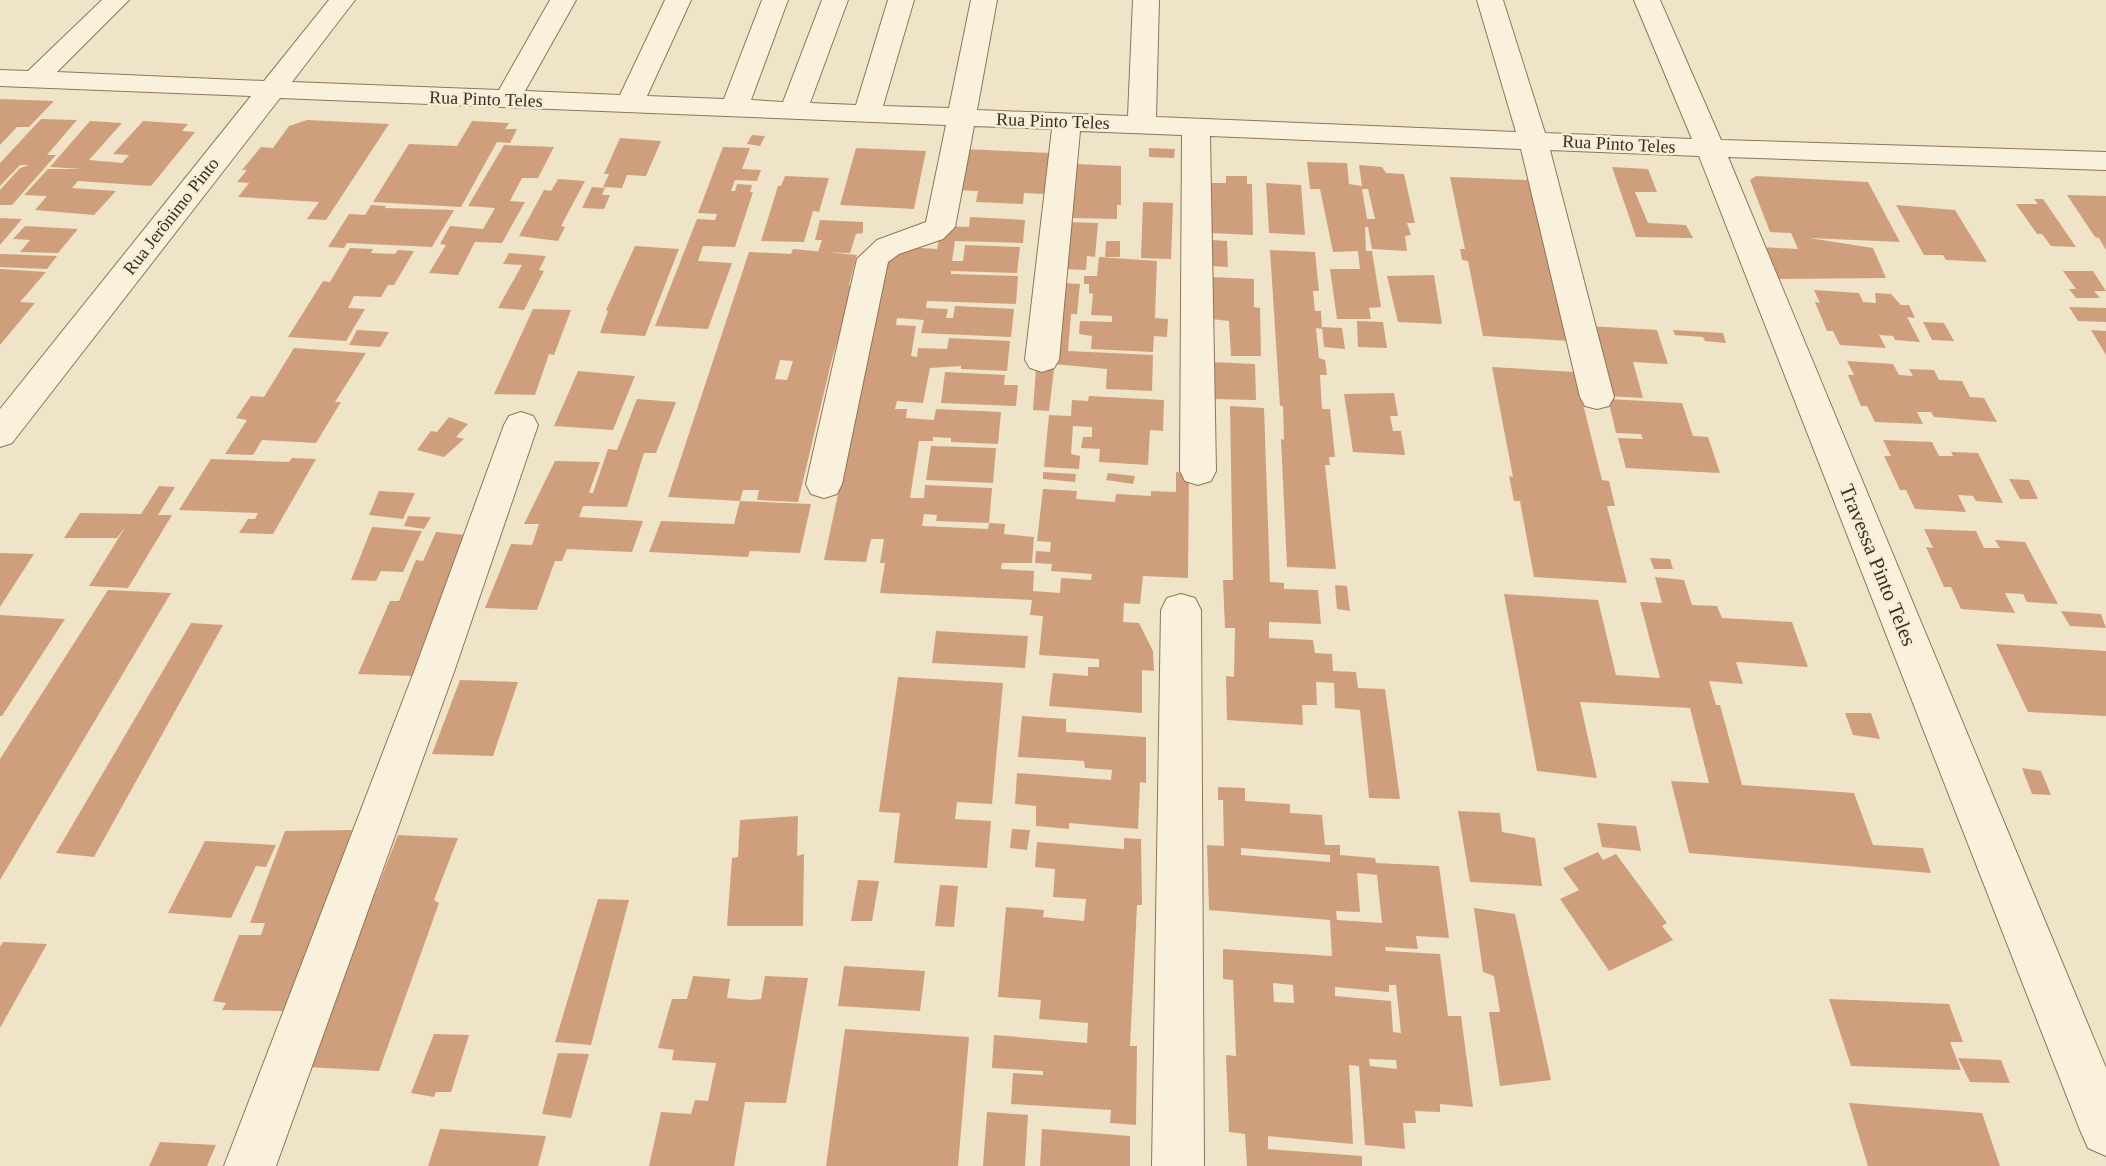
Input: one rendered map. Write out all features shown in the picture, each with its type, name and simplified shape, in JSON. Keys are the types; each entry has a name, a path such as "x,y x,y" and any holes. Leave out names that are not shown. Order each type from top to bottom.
{"street":[{"path":"34,80 116,0"},
{"name":"Rua Jerônimo Pinto","path":"0,433 342,0"},
{"path":"508,100 563,0"},
{"path":"630,104 678,0"},
{"path":"734,108 775,0"},
{"path":"793,111 835,0"},
{"path":"867,113 901,0"},
{"path":"824,484 873,259 881,250 892,244 922,237 940,227 984,0"},
{"path":"1142,124 1146,0"},
{"path":"1490,0 1533,140 1597,397"},
{"name":"Travessa Pinto Teles","path":"1647,0 1710,148 2106,1130"},
{"name":"Rua Pinto Teles","path":"0,78 1710,148 2106,161"},
{"path":"1042,360 1067,122"},
{"path":"1196,127 1198,471"},
{"path":"250,1166 430,682 521,425"},
{"path":"1178,1166 1181,610"}],"building":[{"path":"0,99 54,101 29,127 17,127 0,145"},
{"path":"41,119 77,120 47,155 56,155 12,205 0,205 0,190 20,168 29,165 20,165 0,186 0,163"},
{"path":"307,120 389,124 326,220 307,219 319,202 238,197 249,183 237,182 247,170 242,170 261,147 273,148 289,126"},
{"path":"90,121 122,123 89,160 122,163 129,155 113,154 143,121 188,124 182,131 195,132 151,186 78,181 72,188 116,191 94,215 35,210 47,196 24,195 48,169 82,169 50,167"},
{"path":"472,121 509,123 505,129 517,129 510,143 497,142 461,207 373,202 409,144 457,146"},
{"path":"752,135 765,136 760,146 747,144"},
{"path":"620,138 661,141 646,176 627,175 622,188 603,187 609,174 604,174"},
{"path":"504,145 554,147 538,178 522,178 510,201 525,202 502,243 475,242 458,275 429,273 446,245 440,244 450,226 483,229 495,208 468,206"},
{"path":"723,147 750,148 742,169 761,170 757,181 735,180 731,191 735,191 737,184 752,185 750,192 753,192 735,247 703,246 698,261 732,263 708,329 655,326 697,219 715,220 717,214 698,213"},
{"path":"856,148 926,151 914,209 840,205"},
{"path":"1149,148 1175,149 1174,158 1149,157"},
{"path":"963,149 1050,153 1045,194 1024,193 1023,204 976,202 978,191 955,190"},
{"path":"1307,162 1347,163 1349,184 1362,186 1359,165 1382,167 1386,173 1404,174 1415,223 1407,223 1411,235 1405,236 1407,251 1372,249 1368,227 1365,227 1366,251 1372,251 1381,307 1369,308 1371,319 1337,319 1330,269 1360,269 1358,251 1333,252 1320,189 1310,189","holes":["1362,189 1368,189 1375,219 1367,219"]},
{"path":"1076,164 1121,166 1121,205 1117,205 1117,219 1072,218"},
{"path":"1612,167 1648,169 1657,192 1635,192 1648,223 1686,225 1693,238 1636,237"},
{"path":"785,176 829,178 819,212 813,211 804,242 761,241 778,186 781,186"},
{"path":"1226,176 1247,176 1247,184 1252,184 1253,235 1211,233 1209,183 1226,183"},
{"path":"1756,176 1868,182 1900,242 1809,238 1873,248 1886,278 1773,279 1759,247 1798,249 1791,233 1770,232 1750,180"},
{"path":"1450,177 1528,180 1570,341 1483,336 1468,261 1462,260 1460,249 1465,249"},
{"path":"558,179 585,181 561,226 565,227 558,241 519,236 544,190 551,191"},
{"path":"1266,183 1301,185 1305,235 1269,233"},
{"path":"592,187 605,188 602,195 610,195 604,209 582,208"},
{"path":"2067,195 2106,196 2106,250 2099,238 2095,237"},
{"path":"2034,199 2043,199 2076,247 2051,246 2042,234 2037,234 2016,204 2038,204"},
{"path":"1143,202 1173,203 1171,259 1141,258"},
{"path":"371,205 386,206 385,208 454,210 432,247 347,243 344,248 328,247 349,214 365,215"},
{"path":"1896,205 1955,210 1987,262 1946,260 1943,255 1924,255"},
{"path":"970,217 1025,220 1023,243 955,241 952,261 963,261 965,245 1020,247 1017,273 951,271 951,274 1018,276 1016,304 927,301 926,308 948,309 946,318 953,318 955,306 1014,309 1011,337 921,333 924,320 897,318 896,325 916,326 911,356 917,357 918,348 947,349 949,338 1010,341 1007,371 961,369 961,366 930,368 923,403 897,401 895,409 907,409 906,418 934,420 936,409 1001,412 998,444 951,442 951,438 933,437 933,441 919,441 910,498 924,498 925,485 992,488 989,523 1005,524 1004,534 1034,537 1032,563 1002,563 1001,569 1034,571 1033,591 1060,593 1061,578 1091,580 1092,574 1051,571 1052,564 1035,563 1036,551 1050,552 1051,542 1037,541 1043,489 1077,491 1076,499 1115,502 1116,494 1151,496 1151,491 1176,492 1176,472 1189,473 1188,578 1143,576 1140,604 1124,603 1123,622 1139,623 1153,651 1154,671 1142,670 1142,713 1049,706 1053,673 1088,676 1088,667 1099,667 1099,659 1039,655 1043,616 1030,615 1032,600 880,593 885,563 880,563 884,539 871,539 866,562 824,560 891,246 937,249 942,226 969,227","holes":["924,514 937,515 936,521 989,523 988,529 922,526"]},
{"path":"0,218 22,219 0,245"},
{"path":"820,220 863,222 863,233 856,234 850,253 818,252 822,240 815,240"},
{"path":"1068,222 1098,223 1095,257 1087,256 1086,270 1063,269"},
{"path":"25,226 78,229 58,253 20,252 30,240 13,239"},
{"path":"1211,240 1227,241 1228,267 1211,266"},
{"path":"1106,241 1120,241 1120,257 1105,257"},
{"path":"635,246 679,249 645,336 600,333 608,311 606,310"},
{"path":"350,248 373,249 371,253 395,254 398,250 414,251 394,285 388,285 381,297 354,296 348,308 365,309 346,341 288,337 323,281 330,282"},
{"path":"793,249 857,255 849,285 854,285 831,363 798,502 757,500 759,490 743,490 740,501 668,497 749,252 791,254","holes":["780,360 793,361 787,380 775,379"]},
{"path":"1270,250 1315,252 1319,291 1313,291 1315,311 1321,311 1322,329 1316,328 1319,358 1325,360 1327,375 1320,375 1322,409 1330,409 1335,457 1329,457 1330,465 1325,465 1336,569 1287,567 1281,439 1284,440 1283,406 1280,406"},
{"path":"509,253 546,256 539,270 544,271 524,310 498,308 522,265 503,264"},
{"path":"0,254 57,256 47,269 0,267"},
{"path":"1099,257 1157,261 1155,318 1168,319 1167,337 1154,336 1153,352 1091,349 1092,336 1079,334 1080,321 1112,322 1112,316 1091,315 1093,294 1089,293 1089,284 1084,284 1084,276 1097,276"},
{"path":"0,269 46,272 20,302 35,303 0,345"},
{"path":"2063,271 2093,271 2106,291 2094,291 2100,298 2076,298 2069,289 2076,289"},
{"path":"1434,275 1442,324 1398,322 1387,276"},
{"path":"1211,277 1254,279 1254,307 1260,308 1261,356 1231,356 1229,321 1211,319"},
{"path":"1062,283 1080,284 1077,314 1071,314 1068,351 1153,355 1152,391 1106,389 1107,369 1054,364"},
{"path":"1814,290 1859,293 1863,302 1876,303 1875,293 1891,294 1901,305 1909,305 1915,318 1907,317 1920,342 1895,340 1893,336 1879,335 1886,348 1840,345 1833,331 1827,331 1815,302 1820,303"},
{"path":"2069,307 2106,308 2106,322 2078,321"},
{"path":"533,309 571,310 554,355 549,354 535,395 494,394"},
{"path":"1357,321 1383,322 1387,348 1358,347"},
{"path":"1923,322 1944,323 1954,341 1932,340"},
{"path":"1588,326 1657,330 1668,364 1633,362 1643,398 1607,396"},
{"path":"1322,327 1342,328 1345,349 1324,347"},
{"path":"357,330 389,332 380,347 349,345"},
{"path":"1673,330 1723,333 1726,343 1705,341 1703,337 1675,335"},
{"path":"2091,330 2106,331 2106,355"},
{"path":"294,348 366,353 335,402 341,402 316,443 262,440 253,455 225,454 247,420 236,418 251,396 264,397"},
{"path":"1847,361 1893,364 1899,375 1913,376 1909,369 1934,370 1939,380 1962,381 1970,397 1984,398 1997,422 1934,417 1931,412 1917,412 1923,424 1875,422 1867,406 1861,406 1848,375 1854,375"},
{"path":"1212,362 1255,364 1256,400 1212,399"},
{"path":"1492,367 1575,372 1602,480 1609,481 1615,506 1607,506 1627,583 1534,577 1520,501 1514,501 1509,476 1513,477"},
{"path":"1036,368 1054,369 1049,411 1033,410"},
{"path":"578,371 635,376 613,430 554,426"},
{"path":"945,372 1005,375 1004,385 1018,385 1016,406 941,403"},
{"path":"1394,393 1398,416 1390,416 1393,431 1401,431 1405,455 1353,452 1344,394"},
{"path":"1089,396 1164,400 1163,431 1150,430 1148,465 1099,462 1100,449 1081,448 1083,437 1092,437 1092,427 1073,426 1071,454 1080,456 1079,469 1044,467 1049,415 1071,416 1072,400 1088,401"},
{"path":"637,399 676,402 656,453 644,453 627,507 583,506 579,517 643,521 632,552 567,549 562,561 555,561 537,610 485,608 511,544 532,545 539,524 524,524 555,461 600,462 589,493 593,493 608,449 617,450"},
{"path":"1608,399 1682,403 1693,436 1708,437 1720,473 1626,468 1618,438 1643,439 1641,434 1616,433"},
{"path":"1230,406 1264,408 1270,582 1284,583 1284,589 1318,590 1321,624 1269,622 1269,638 1313,640 1315,653 1332,654 1333,671 1356,672 1358,688 1385,689 1400,799 1369,798 1360,710 1335,708 1334,683 1316,682 1317,705 1302,705 1303,725 1227,720 1226,676 1234,677 1235,628 1225,628 1223,580 1233,580"},
{"path":"449,417 468,424 456,437 464,439 444,457 417,450 431,431 437,432"},
{"path":"1883,440 1932,442 1939,456 1953,456 1951,452 1978,453 2003,503 1976,501 1973,496 1958,495 1966,512 1915,509 1906,490 1900,490 1884,456 1891,456"},
{"path":"931,446 996,448 993,483 926,480"},
{"path":"292,458 316,459 273,534 239,533 248,519 255,519 258,513 179,510 211,459 289,462"},
{"path":"1043,472 1076,474 1075,482 1043,479"},
{"path":"1108,473 1135,476 1133,484 1106,480"},
{"path":"2009,479 2029,480 2038,499 2020,499"},
{"path":"159,486 175,487 158,515 172,515 128,588 89,586 126,526 117,538 64,538 80,513 141,514"},
{"path":"379,491 415,493 403,519 369,515"},
{"path":"740,501 811,504 800,553 750,551 748,557 649,552 661,521 734,524"},
{"path":"408,516 431,517 424,529 404,526"},
{"path":"372,527 422,531 403,572 381,571 376,581 351,580"},
{"path":"1924,529 1976,531 1984,548 2000,548 1995,540 2025,542 2058,604 2027,602 2023,594 2005,593 2015,613 1961,609 1951,587 1944,587 1926,547 1933,548"},
{"path":"436,532 476,536 415,676 358,674 390,601 399,601 416,560 423,561"},
{"path":"0,553 34,554 0,607"},
{"path":"1650,558 1670,559 1673,569 1654,569"},
{"path":"1655,577 1684,580 1692,605 1717,606 1722,618 1792,622 1808,667 1736,662 1743,684 1709,681 1716,705 1720,705 1742,785 1854,793 1873,845 1923,848 1931,873 1689,853 1671,781 1709,783 1690,708 1580,702 1597,778 1537,771 1504,594 1598,600 1616,675 1660,678 1640,602 1662,603"},
{"path":"1335,585 1347,586 1350,611 1337,609"},
{"path":"108,590 171,593 0,880 0,759"},
{"path":"2061,611 2101,614 2106,628 2070,626"},
{"path":"0,615 65,619 2,716 0,716"},
{"path":"191,623 223,625 94,857 56,853"},
{"path":"936,631 1028,636 1025,668 932,663"},
{"path":"1996,644 2106,651 2106,716 2028,712"},
{"path":"898,677 1003,683 992,804 957,802 955,819 991,821 987,868 894,863 900,813 879,812"},
{"path":"460,680 518,682 493,756 432,754"},
{"path":"1845,713 1871,713 1880,739 1853,735"},
{"path":"1022,716 1066,719 1066,732 1146,737 1146,783 1140,782 1138,829 1069,823 1069,829 1036,826 1036,806 1015,804 1017,773 1111,780 1112,770 1085,768 1084,761 1018,757"},
{"path":"2022,768 2041,771 2051,795 2032,794"},
{"path":"1218,787 1245,788 1245,801 1290,804 1290,813 1322,815 1325,845 1340,845 1340,855 1375,858 1376,863 1439,866 1449,938 1416,936 1418,949 1385,947 1386,951 1440,954 1448,1016 1461,1016 1473,1107 1440,1104 1440,1112 1415,1111 1416,1123 1403,1123 1405,1149 1365,1145 1359,1066 1349,1065 1353,1144 1268,1136 1268,1149 1362,1156 1362,1166 1247,1166 1245,1134 1229,1132 1226,1055 1236,1056 1233,980 1223,979 1223,949 1332,956 1330,920 1209,910 1207,845 1224,846 1223,800 1218,800","holes":["1241,848 1330,855 1330,862 1241,855","1357,873 1377,875 1382,923 1337,920 1336,911 1360,912","1273,983 1293,985 1294,1003 1274,1002","1389,985 1396,985 1401,1033 1393,1032 1391,1001 1335,996 1335,987 1389,992","1369,1059 1396,1060 1397,1069 1370,1066"]},
{"path":"1458,811 1500,813 1502,832 1535,838 1542,886 1470,882"},
{"path":"798,816 797,856 804,854 803,926 727,926 732,858 738,857 740,820"},
{"path":"1597,823 1636,826 1641,851 1602,847"},
{"path":"1012,829 1030,830 1027,850 1010,848"},
{"path":"352,830 285,1011 222,1010 226,1003 213,1001 239,935 261,935 265,923 250,923 285,831"},
{"path":"398,835 458,838 434,900 439,903 379,1071 307,1067"},
{"path":"1124,838 1141,839 1142,905 1137,905 1130,1046 1137,1046 1136,1125 1110,1123 1111,1110 1011,1104 1013,1073 1043,1075 1043,1071 992,1068 994,1035 1087,1043 1088,1023 1039,1019 1041,1000 998,997 1006,907 1044,910 1043,917 1084,921 1086,899 1053,897 1055,869 1035,867 1037,842 1124,849"},
{"path":"205,841 276,845 266,867 256,866 231,918 168,913"},
{"path":"1598,852 1603,860 1616,854 1667,923 1662,926 1673,940 1609,971 1560,899 1579,890 1563,868"},
{"path":"858,880 879,881 872,921 851,921"},
{"path":"940,885 958,886 954,927 935,926"},
{"path":"598,899 629,900 591,1045 555,1042"},
{"path":"1474,908 1515,914 1551,1080 1500,1086 1489,1012 1500,1012 1494,976 1483,972"},
{"path":"3,942 47,944 0,1028 0,947"},
{"path":"844,966 925,971 920,1011 838,1006"},
{"path":"693,976 730,979 727,998 750,1000 761,999 765,976 808,978 786,1103 745,1102 734,1166 649,1166 661,1112 691,1114 695,1100 708,1101 716,1063 672,1060 674,1050 658,1048 672,999 687,999"},
{"path":"1829,999 1949,1004 1963,1042 1950,1042 1961,1070 1851,1066"},
{"path":"845,1029 969,1037 958,1166 826,1166"},
{"path":"434,1034 469,1035 451,1092 436,1092 434,1097 411,1093"},
{"path":"558,1053 589,1054 571,1118 542,1114"},
{"path":"1958,1058 2001,1060 2010,1083 1970,1082"},
{"path":"1849,1103 1982,1113 2000,1166 1868,1166"},
{"path":"987,1112 1028,1115 1025,1166 983,1166"},
{"path":"440,1129 546,1136 538,1166 428,1166"},
{"path":"1042,1129 1130,1136 1130,1166 1040,1166"},
{"path":"160,1142 216,1145 207,1166 149,1166"}]}
